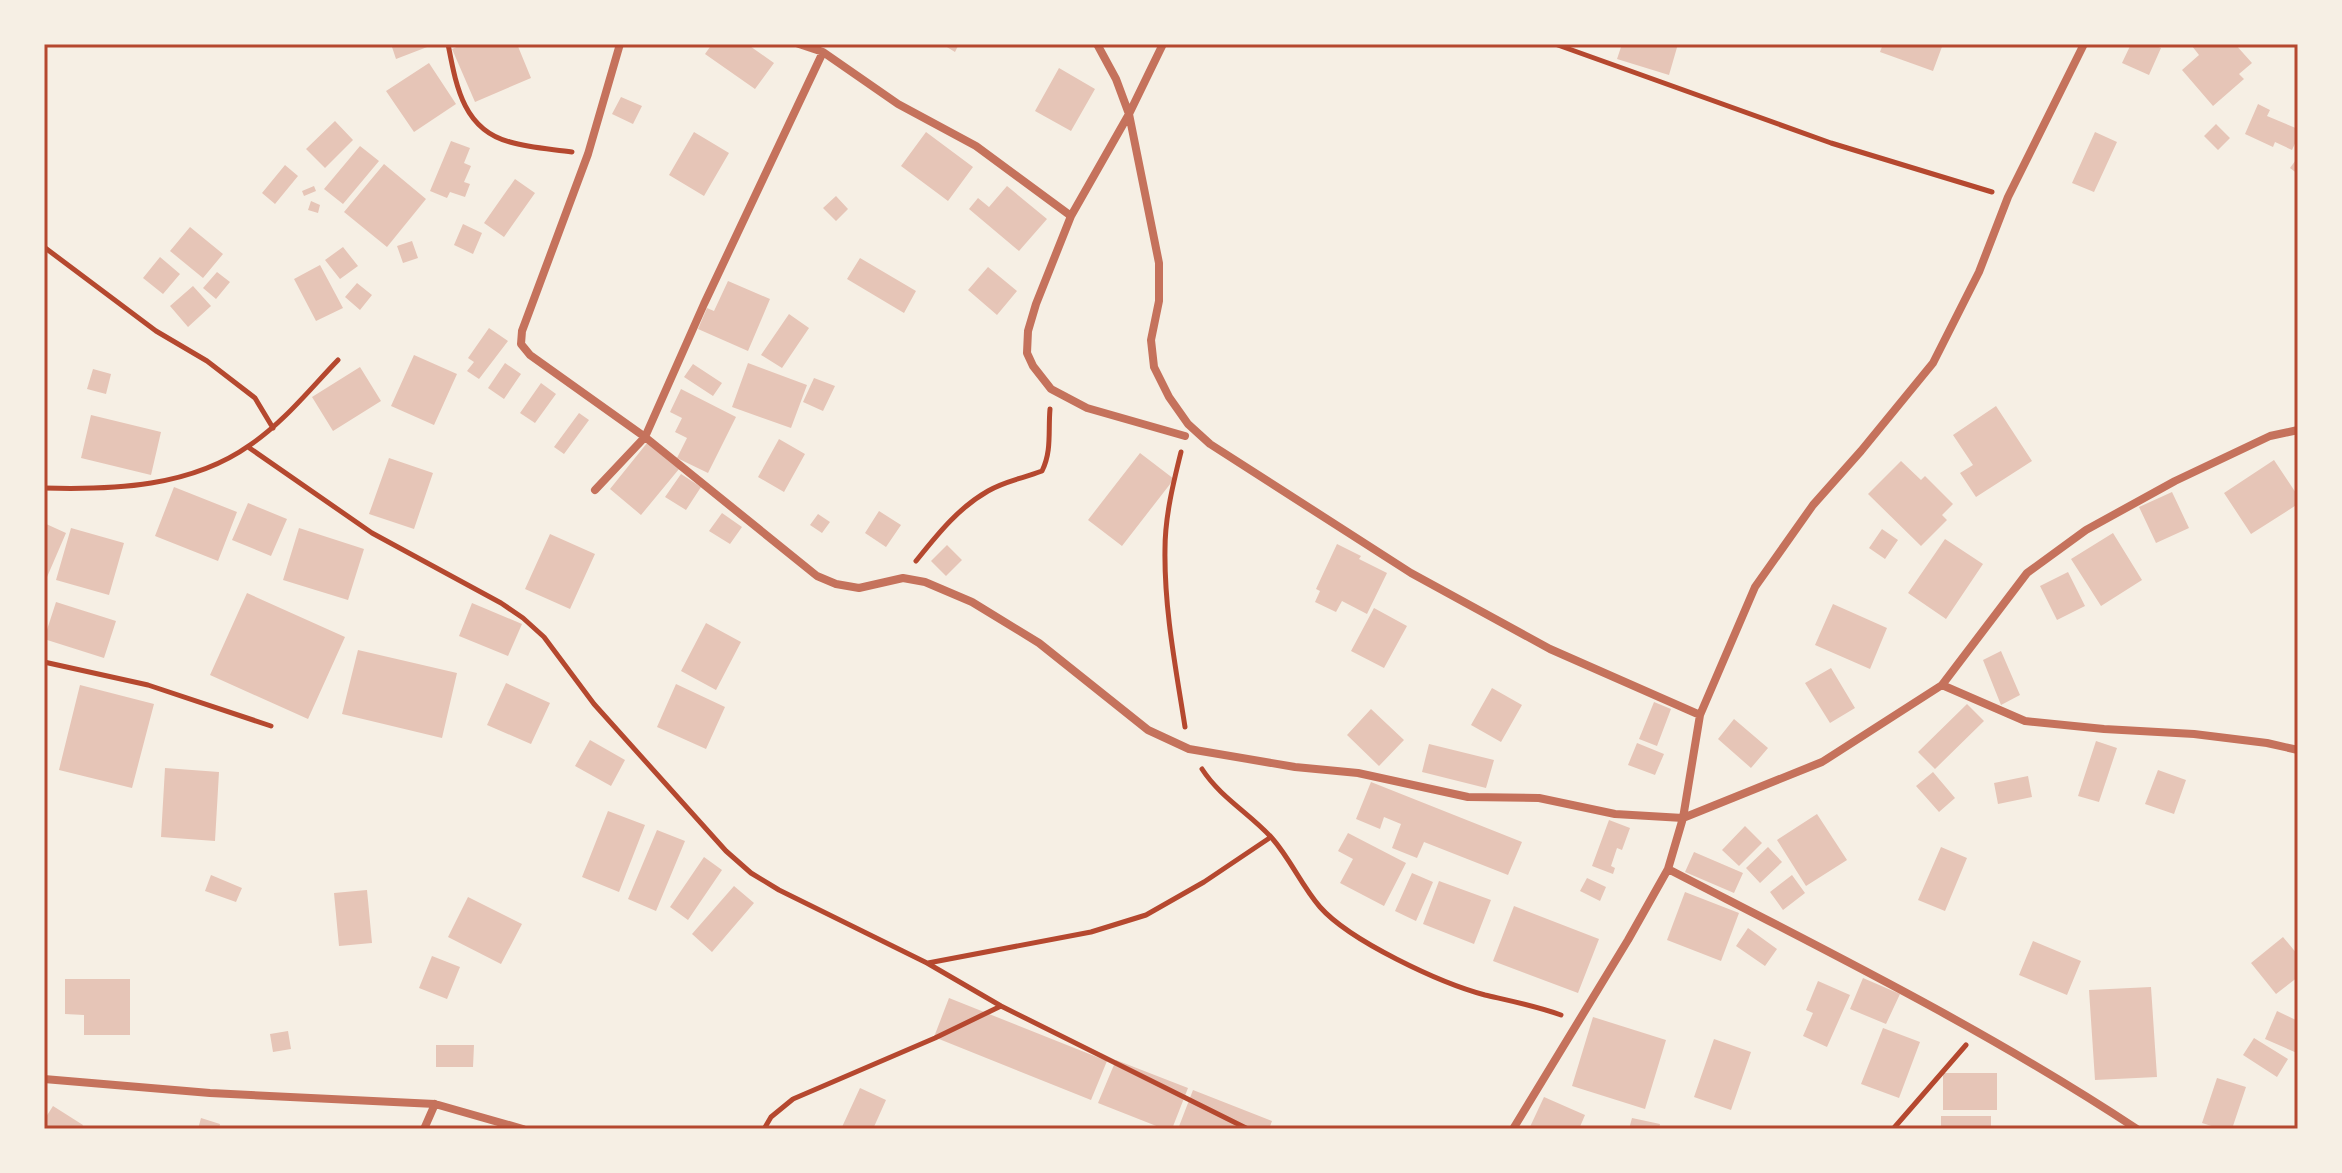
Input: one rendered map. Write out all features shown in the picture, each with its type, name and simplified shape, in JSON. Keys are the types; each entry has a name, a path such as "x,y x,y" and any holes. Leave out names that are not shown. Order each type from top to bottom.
{"street":[{"path":"620,44 588,154 522,331 521,344 530,355 645,437 817,576 836,584 859,588 903,578 925,582 972,602 1039,643 1148,730 1189,749 1295,767 1358,773 1468,797 1539,798 1615,814 1683,818 1822,762 1942,685 2027,573 2086,530 2175,481 2270,436 2298,430"},
{"path":"799,44 823,52 898,104 976,146 1071,216"},
{"path":"1097,44 1116,79 1129,114 1159,263 1159,301 1151,340 1154,367 1169,397 1188,424 1210,444 1411,573 1550,649 1700,715"},
{"path":"1163,44 1129,114 1071,216 1036,304 1028,331 1027,353 1051,389 1087,408 1185,436"},
{"path":"1513,1129 1668,869 1683,818 1700,715 1755,587 1813,505 1933,363 1979,272 2008,197 2084,44"},
{"path":"595,490 645,437 823,52"},
{"path":"1942,685 2025,721 2194,734 2298,750"},
{"path":"1668,869 1894,985 2063,1080 2137,1129"},
{"path":"44,1079 210,1093 435,1104 523,1129"},
{"path":"424,1129 435,1104"}],"path":[{"path":"448,44 463,103 476,123 495,137 511,143 588,154"},
{"path":"1555,44 1831,143 2008,197"},
{"path":"44,247 156,331 207,361 255,398 273,428"},
{"path":"44,488 129,487 177,479 211,466 248,447 273,428 338,360"},
{"path":"903,578 946,524 969,504 989,490 1042,471 1049,446 1051,389"},
{"path":"1185,436 1168,512 1164,548 1173,645 1189,749 1205,774 1225,797 1271,837 1320,907 1357,936 1448,983 1485,995 1534,1005 1577,1021"},
{"path":"248,447 372,533 523,618 544,637 594,704 726,851 751,873 927,963 1001,1006 1248,1129"},
{"path":"44,662 148,685 271,726"},
{"path":"927,963 1091,932 1146,915 1204,882 1271,837"},
{"path":"764,1129 771,1117 793,1099 1001,1006"},
{"path":"1893,1129 1978,1032"}],"building":[{"path":"391,44 435,44 396,59"},
{"path":"463,44 517,44 531,78 475,102 452,49"},
{"path":"712,44 747,44 774,63 755,89 705,54"},
{"path":"942,44 959,44 955,52"},
{"path":"1622,44 1678,44 1669,75 1617,59"},
{"path":"1883,44 1943,44 1933,71 1880,52"},
{"path":"2131,44 2152,44 2161,48 2149,75 2122,63"},
{"path":"2218,44 2221,47 2235,44 2252,63 2239,74 2244,79 2213,106 2182,70 2199,55 2192,46"},
{"path":"429,63 456,104 414,132 386,91"},
{"path":"1059,68 1095,89 1071,131 1035,111"},
{"path":"621,97 642,106 633,124 612,114"},
{"path":"2258,104 2270,110 2267,116 2298,129 2292,150 2275,142 2273,147 2245,134"},
{"path":"335,121 353,140 325,168 306,149"},
{"path":"2216,124 2230,138 2218,150 2204,136"},
{"path":"694,132 729,153 704,196 669,175"},
{"path":"926,132 973,167 948,201 901,166"},
{"path":"2095,132 2117,142 2094,192 2072,183"},
{"path":"451,141 470,148 464,163 471,166 464,182 470,184 465,197 450,192 447,198 430,191"},
{"path":"360,146 379,161 343,204 324,189"},
{"path":"2298,157 2298,174 2290,168"},
{"path":"384,164 426,199 387,247 344,212"},
{"path":"285,165 298,176 275,204 262,193"},
{"path":"515,179 535,193 504,237 484,223"},
{"path":"314,186 316,191 304,196 302,191"},
{"path":"1007,186 1047,219 1019,251 969,209 978,198 989,207"},
{"path":"836,196 848,209 836,221 823,208"},
{"path":"311,201 320,205 318,213 308,210"},
{"path":"463,224 482,233 473,254 454,245"},
{"path":"190,227 223,254 203,278 170,251"},
{"path":"412,241 418,258 403,263 397,246"},
{"path":"343,247 358,266 340,279 325,260"},
{"path":"160,257 180,274 163,294 143,278"},
{"path":"860,258 916,291 904,313 847,279"},
{"path":"320,265 343,308 316,321 294,279"},
{"path":"988,267 1017,291 997,315 968,290"},
{"path":"217,272 230,282 216,299 203,288"},
{"path":"728,281 770,299 748,351 698,329 707,308 714,311"},
{"path":"357,283 372,295 360,310 345,297"},
{"path":"193,286 211,306 188,327 170,306"},
{"path":"789,314 809,328 782,368 761,355"},
{"path":"489,328 508,341 479,379 467,371 474,362 468,358"},
{"path":"414,355 457,374 434,425 391,406"},
{"path":"505,363 521,374 504,399 488,388"},
{"path":"748,363 807,385 791,428 732,407"},
{"path":"693,364 722,383 713,396 684,377"},
{"path":"360,367 381,401 333,431 312,397"},
{"path":"93,369 111,374 106,394 87,389"},
{"path":"814,378 835,386 823,411 803,402"},
{"path":"541,383 556,394 535,423 520,413"},
{"path":"681,389 736,417 708,473 677,458 687,438 675,432 682,418 670,412"},
{"path":"1996,406 2032,461 1976,497 1960,473 1973,465 1953,435"},
{"path":"579,413 589,420 564,454 554,447"},
{"path":"91,415 161,432 151,475 81,458"},
{"path":"779,439 805,454 784,492 758,477"},
{"path":"647,443 679,469 641,515 610,489"},
{"path":"1140,453 1174,479 1122,546 1088,520"},
{"path":"389,458 433,473 414,529 369,514"},
{"path":"2274,460 2298,496 2298,504 2251,534 2224,493"},
{"path":"1901,461 1921,480 1925,476 1953,504 1942,515 1947,520 1921,546 1868,494"},
{"path":"681,474 701,487 686,510 665,497"},
{"path":"174,487 237,512 218,561 155,536"},
{"path":"2172,492 2189,528 2156,543 2139,507"},
{"path":"248,503 287,519 271,556 232,540"},
{"path":"879,511 901,525 886,547 865,533"},
{"path":"722,513 742,527 730,544 709,531"},
{"path":"818,514 830,522 822,533 810,525"},
{"path":"44,523 66,533 44,584"},
{"path":"71,528 124,543 109,595 56,580"},
{"path":"299,528 364,549 348,600 283,580"},
{"path":"1882,529 1898,540 1885,559 1869,548"},
{"path":"2113,533 2142,580 2101,606 2071,559"},
{"path":"550,534 595,554 570,609 525,589"},
{"path":"1945,539 1983,564 1946,619 1908,593"},
{"path":"1337,544 1387,573 1367,614 1342,601 1336,612 1315,602 1320,591 1316,589"},
{"path":"947,545 962,560 946,576 931,561"},
{"path":"2068,572 2085,606 2057,620 2040,586"},
{"path":"247,593 345,637 308,719 210,675"},
{"path":"56,602 116,621 104,658 44,639"},
{"path":"472,603 522,624 508,656 459,636"},
{"path":"1833,604 1887,628 1870,669 1815,645"},
{"path":"1374,608 1407,626 1384,668 1351,651"},
{"path":"706,623 741,642 716,690 681,671"},
{"path":"358,650 457,673 442,738 342,714"},
{"path":"2001,651 2020,695 2001,705 1983,660"},
{"path":"1831,668 1855,708 1830,723 1805,683"},
{"path":"506,683 550,703 531,744 487,725"},
{"path":"676,684 725,707 706,749 657,727"},
{"path":"80,685 154,704 132,788 59,770"},
{"path":"1492,688 1522,705 1501,742 1471,725"},
{"path":"1654,702 1671,709 1657,746 1639,739"},
{"path":"1967,704 1984,721 1935,769 1918,752"},
{"path":"1371,709 1404,740 1379,766 1347,735"},
{"path":"1734,719 1768,748 1751,768 1718,739"},
{"path":"590,740 625,760 611,786 575,766"},
{"path":"2096,741 2117,748 2099,802 2078,796"},
{"path":"1637,743 1664,754 1655,775 1628,765"},
{"path":"1429,744 1494,760 1486,788 1422,772"},
{"path":"165,768 219,772 215,841 161,837"},
{"path":"2158,770 2186,780 2174,814 2145,804"},
{"path":"1933,772 1955,798 1939,812 1916,786"},
{"path":"2028,776 2032,797 1998,804 1994,783"},
{"path":"1371,782 1522,842 1508,875 1424,842 1417,858 1392,848 1401,824 1384,817 1380,829 1356,819"},
{"path":"608,811 645,825 619,892 582,877"},
{"path":"1817,814 1847,860 1806,886 1777,840"},
{"path":"1609,820 1630,828 1622,850 1617,848 1611,866 1615,868 1613,874 1592,866"},
{"path":"1745,826 1762,843 1739,866 1722,850"},
{"path":"657,830 685,841 656,911 628,899"},
{"path":"1348,833 1406,863 1384,906 1340,883 1353,859 1338,851"},
{"path":"1768,847 1782,862 1760,883 1746,868"},
{"path":"1941,847 1967,858 1945,911 1918,900"},
{"path":"1694,852 1743,873 1734,893 1685,872"},
{"path":"704,857 722,870 688,920 670,907"},
{"path":"1412,873 1433,882 1416,921 1395,911"},
{"path":"211,875 242,888 236,902 205,891"},
{"path":"1792,875 1805,893 1783,910 1770,892"},
{"path":"1587,878 1606,887 1600,901 1580,891"},
{"path":"1439,881 1491,900 1474,944 1423,924"},
{"path":"734,886 754,903 712,952 692,934"},
{"path":"367,890 372,943 339,946 334,893"},
{"path":"1685,892 1739,913 1721,961 1667,940"},
{"path":"468,897 522,924 501,964 448,937"},
{"path":"1514,906 1599,939 1578,993 1493,961"},
{"path":"1748,928 1777,949 1765,966 1736,946"},
{"path":"2283,937 2298,955 2298,977 2276,994 2251,963"},
{"path":"2033,941 2081,961 2067,995 2019,975"},
{"path":"432,956 460,967 447,999 419,988"},
{"path":"1863,978 1900,994 1886,1024 1850,1009"},
{"path":"65,979 130,979 130,1035 84,1035 84,1015 65,1014"},
{"path":"1818,981 1850,995 1827,1047 1803,1036 1813,1013 1806,1010"},
{"path":"2151,987 2157,1077 2095,1080 2089,990"},
{"path":"949,998 1107,1061 1091,1100 934,1037"},
{"path":"2277,1011 2298,1021 2297,1053 2265,1039"},
{"path":"1593,1017 1666,1040 1645,1109 1572,1086"},
{"path":"1883,1028 1920,1042 1899,1098 1861,1084"},
{"path":"288,1031 291,1049 273,1052 270,1034"},
{"path":"2254,1038 2288,1059 2277,1077 2243,1055"},
{"path":"1714,1039 1751,1052 1731,1110 1694,1097"},
{"path":"436,1045 474,1045 473,1067 436,1067"},
{"path":"1116,1060 1188,1088 1172,1129 1164,1129 1098,1103"},
{"path":"1943,1073 1997,1073 1997,1110 1943,1110"},
{"path":"2217,1078 2246,1087 2232,1129 2202,1123"},
{"path":"860,1088 886,1100 873,1129 842,1127"},
{"path":"1193,1090 1272,1121 1269,1129 1178,1129"},
{"path":"1544,1097 1585,1115 1579,1129 1529,1129"},
{"path":"53,1106 83,1125 81,1129 44,1129 44,1120"},
{"path":"1941,1116 1991,1116 1991,1129 1941,1129"},
{"path":"201,1118 220,1124 219,1129 198,1129"},
{"path":"1632,1118 1660,1124 1659,1129 1629,1129"}]}
